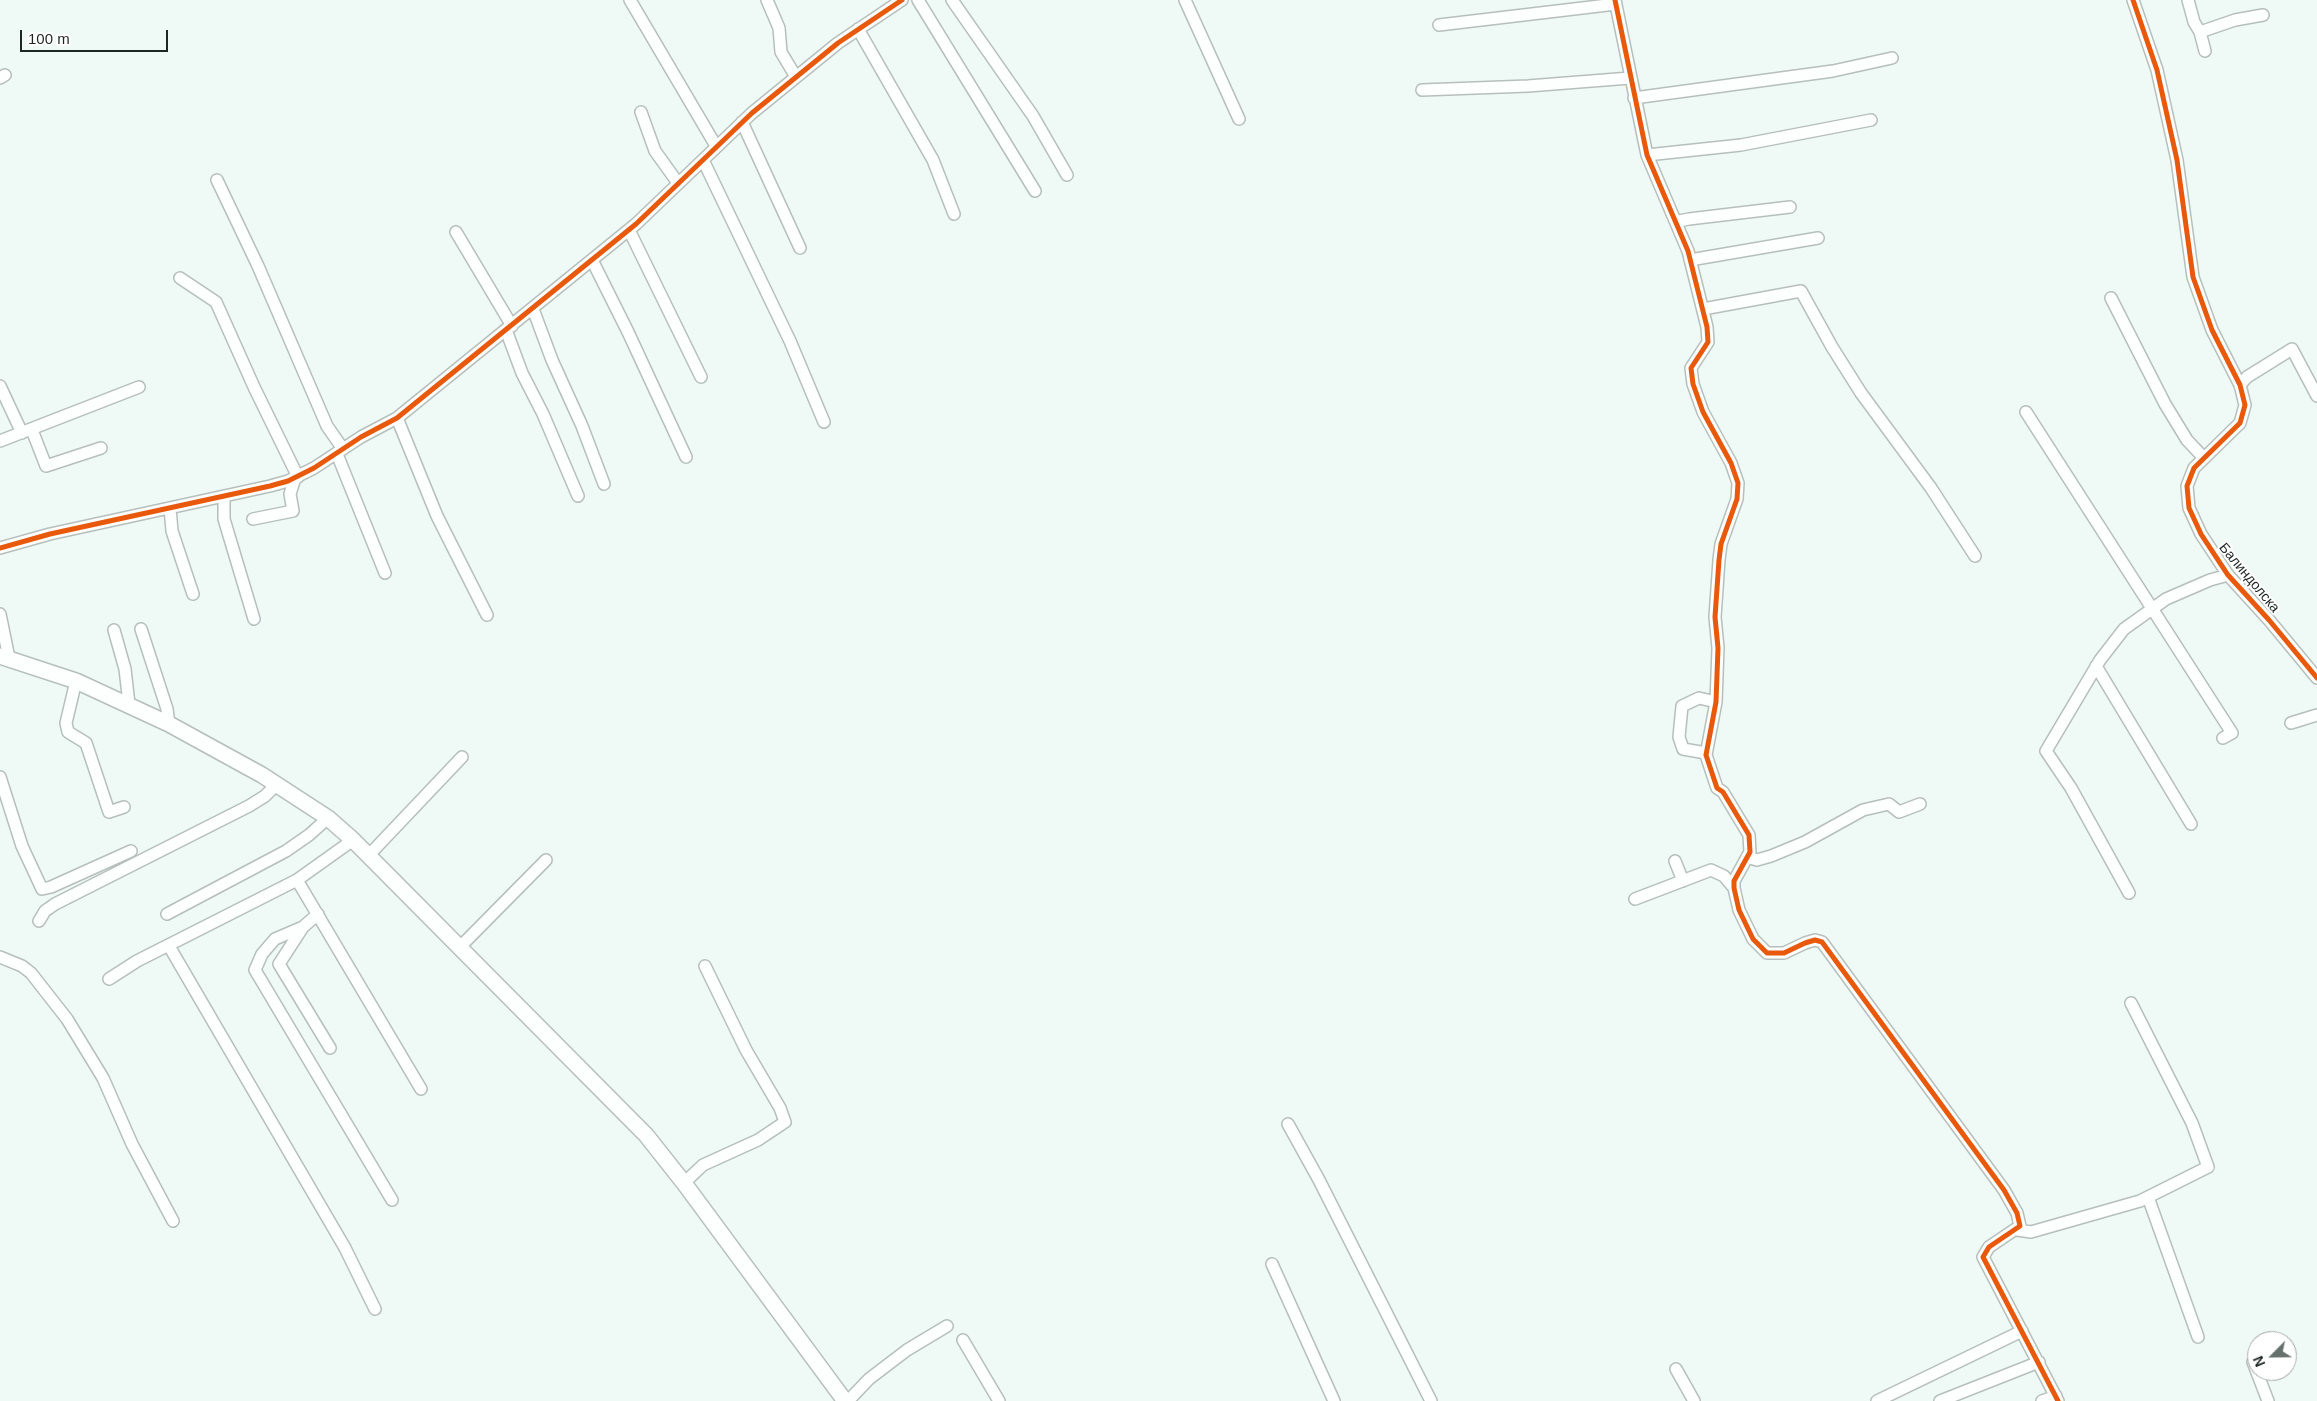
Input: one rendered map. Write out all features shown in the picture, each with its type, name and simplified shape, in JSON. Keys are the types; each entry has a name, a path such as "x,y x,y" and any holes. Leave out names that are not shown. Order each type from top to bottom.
{"main road":[{"path":"5,657 76,680 169,724 278,784 328,818 353,840 646,1135 847,1401"}],"street":[{"path":"630,0 716,146"},
{"path":"767,0 779,28 782,52 796,77"},
{"path":"0,548 50,534 224,496 296,477 397,418 629,230 742,122 796,77 858,29 902,0"},
{"path":"918,0 1034,191"},
{"path":"952,0 1033,116 1067,175"},
{"path":"1185,0 1239,119"},
{"name":"Балиндолска","path":"2133,0 2145,30 2166,106 2178,160 2193,277 2212,330 2240,385 2245,405 2243,417 2203,457 2190,477 2187,486 2188,502 2201,534 2228,575 2269,620 2317,678"},
{"path":"2188,0 2205,51"},
{"path":"1439,25 1616,2 1647,155 1660,189 1678,224 1703,309 1708,342 1691,368 1693,384 1712,432 1731,463 1738,482 1738,491 1721,544 1719,560 1716,617 1718,648 1716,702 1706,753 1707,764 1717,788 1723,792 1746,829 1750,845 1747,857 1736,875 1734,888"},
{"path":"2200,32 2235,20 2262,16"},
{"path":"858,29 933,160 954,214"},
{"path":"1634,98 1833,71 1892,58"},
{"path":"1422,90 1528,86 1630,78"},
{"path":"641,112 655,151 678,183"},
{"path":"1647,155 1742,145 1871,120"},
{"path":"742,122 800,248"},
{"path":"703,160 790,341 824,422"},
{"path":"217,180 258,266 340,452 386,573"},
{"path":"1678,224 1679,221 1689,219 1790,207"},
{"path":"629,230 701,377"},
{"path":"456,232 509,328 522,373 543,414 578,496"},
{"path":"1690,260 1818,238"},
{"path":"592,260 686,457"},
{"path":"180,278 216,302 296,477 290,494 293,511 253,519"},
{"path":"1703,309 1801,292 1832,347 1861,392 1931,488 1975,556"},
{"path":"2111,298 2165,404 2187,440 2203,457"},
{"path":"533,309 552,360 582,426 604,484"},
{"path":"2240,385 2247,377 2292,350 2317,396"},
{"path":"0,386 46,466 101,448"},
{"path":"0,441 139,387"},
{"path":"2026,412 2232,733 2223,738"},
{"path":"397,418 437,516 487,615"},
{"path":"224,496 224,519 254,619"},
{"path":"170,508 172,531 193,594"},
{"path":"2129,892 2071,788 2046,751 2096,666 2124,629 2166,599 2210,580 2228,575"},
{"path":"0,614 5,657"},
{"path":"141,629 167,709 169,724"},
{"path":"114,630 125,669 129,704"},
{"path":"2096,666 2191,824"},
{"path":"76,680 66,723 68,732 86,743 109,812 124,807"},
{"path":"1706,753 1683,749 1679,737 1682,706 1699,698 1716,702"},
{"path":"2292,723 2317,716"},
{"path":"369,855 462,757"},
{"path":"0,777 22,846 42,889 51,887 131,850"},
{"path":"39,921 45,910 55,904 249,806 265,796 278,784"},
{"path":"1747,857 1758,860 1771,856 1805,842 1862,810 1889,804 1899,812 1920,804"},
{"path":"167,914 286,851 309,835 328,818"},
{"path":"109,979 137,961 298,880 353,840"},
{"path":"460,948 546,860"},
{"path":"1676,861 1683,881"},
{"path":"1634,899 1711,870 1724,876 1734,888 1746,926 1762,950 1767,953 1784,953 1815,940 1822,942 1910,1065 2004,1190 2019,1220 2020,1226 2017,1230 1989,1247 1982,1257 2057,1399 2042,1401"},
{"path":"298,880 421,1089"},
{"path":"318,914 303,926 276,939 262,954 255,970 392,1200"},
{"path":"303,926 279,964 330,1048"},
{"path":"169,946 345,1248 375,1309"},
{"path":"0,957 22,966 31,973 71,1026 103,1078 132,1144 173,1221"},
{"path":"684,1183 703,1165 758,1140 785,1122 782,1113 746,1050 705,966"},
{"path":"2017,1230 2031,1232 2083,1219 2148,1197 2208,1167 2192,1123 2131,1002"},
{"path":"1288,1124 1319,1180 1431,1401"},
{"path":"2148,1197 2198,1337"},
{"path":"1272,1264 1334,1401"},
{"path":"847,1401 869,1378 907,1350 947,1326"},
{"path":"1877,1401 2022,1331"},
{"path":"963,1340 999,1401"},
{"path":"1940,1401 2039,1362"},
{"path":"1676,1369 1694,1401"},
{"path":"2260,1381 2268,1401"}],"cycle path":[{"path":"0,548 50,534 288,481 314,468 361,437 397,418 636,224 752,113 838,43 902,0"},
{"path":"1615,0 1647,155 1688,251 1707,327 1708,342 1691,368 1693,384 1703,412 1731,463 1738,483 1737,499 1721,544 1719,560 1715,617 1718,648 1716,702 1706,755 1717,788 1723,792 1749,835 1750,852 1734,881 1739,910 1753,939 1767,953 1784,953 1815,940 1822,942 2004,1190 2017,1213 2020,1226 1989,1247 1983,1257 2058,1401"},
{"path":"2133,0 2157,70 2177,160 2193,277 2212,330 2240,385 2245,405 2240,423 2194,468 2187,486 2189,508 2201,534 2228,575 2269,620 2317,678"}]}
